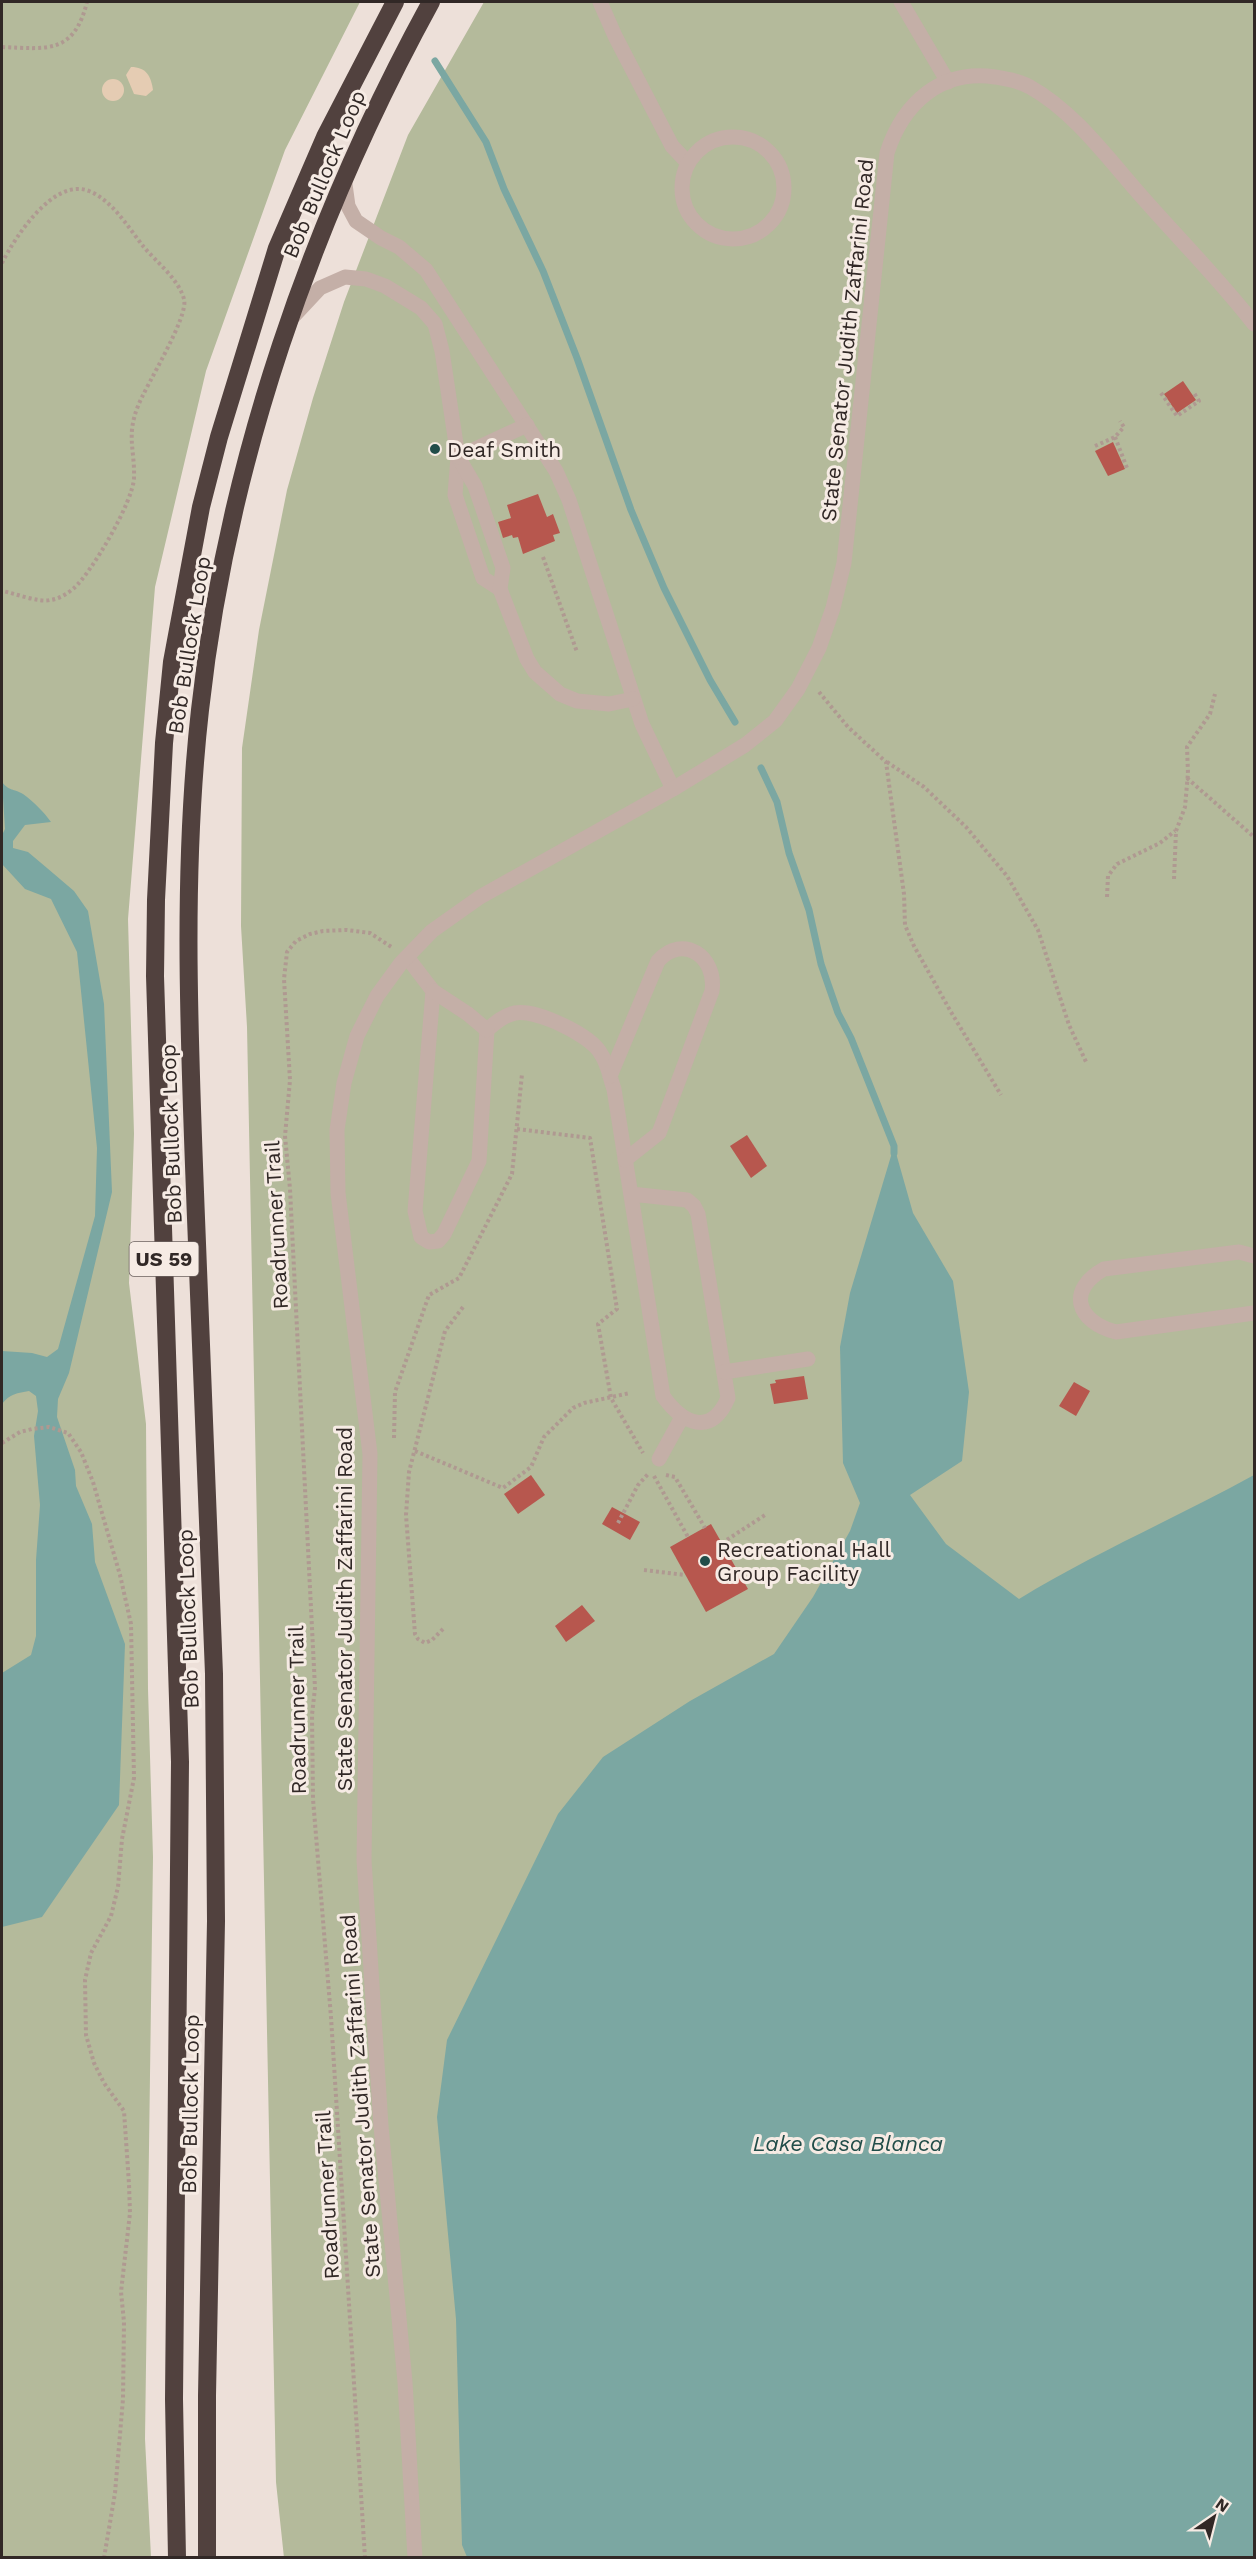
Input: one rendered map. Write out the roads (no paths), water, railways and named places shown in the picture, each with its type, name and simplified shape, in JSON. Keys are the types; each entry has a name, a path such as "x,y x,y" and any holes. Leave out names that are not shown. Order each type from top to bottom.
{"highway":[{"name":"Bob Bullock Loop","path":"177,2558 174,2399 180,1762 155,976 156,900 164,743 172,662 201,507 219,437 274,260 325,136 395,2"},
{"name":"Bob Bullock Loop","path":"207,2558 207,2396 216,1922 214,1741 191,1099 188,945 189,866 200,709 211,631 242,482 289,321 344,177 373,112 431,2"}],"street":[{"path":"600,2 672,146 688,163"},
{"path":"901,2 948,82"},
{"name":"State Senator Judith Zaffarini Road","path":"415,2558 405,2382 381,2126 364,1860 370,1454 341,1225 337,1160 339,1107 357,1036 377,996 403,954 432,931 465,906 673,789 745,745 775,720 798,689 827,629 839,585 848,537 887,153 897,125 906,112 933,89 966,76 1008,79 1028,85 1046,96 1076,124 1254,322"},
{"path":"734,136 751,139 766,148 777,161 783,177 784,194 780,209 770,223 757,233 741,238 724,238 708,233 695,222 686,208 681,191 683,174 688,163 702,146 717,138 734,136"},
{"path":"344,177 348,206 356,221 399,247 426,270 556,471 569,500 633,699 646,733 673,789"},
{"path":"289,321 320,288 345,277 366,279 386,285 421,308 435,324 442,351 458,457 455,495 483,578 500,589"},
{"path":"458,457 527,425"},
{"path":"458,457 475,486 503,568 500,589 527,659 546,683 560,694 585,703 609,704 633,699"},
{"path":"610,1076 658,961 663,955 675,950 691,950 702,957 711,968 712,991 659,1133 625,1160"},
{"path":"403,954 433,991 468,1014 487,1030"},
{"path":"433,991 415,1211 421,1237 429,1242 438,1240 444,1234 477,1167 487,1030 500,1019 514,1013 539,1016 594,1046 601,1053 610,1076 663,1396 674,1411 682,1417 699,1423 712,1421 722,1412 728,1398 699,1214 687,1200 631,1194"},
{"path":"1254,1256 1239,1252 1104,1269 1084,1284 1080,1299 1087,1316 1093,1322 1116,1332 1254,1313"},
{"path":"724,1372 808,1359"},
{"path":"651,1463 682,1417"}],"water":[{"path":"2,782 27,797 51,822 25,825 13,841 13,848 28,852 74,891 88,911 104,1004 112,1192 69,1373 58,1399 57,1417 75,1470 76,1486 92,1524 95,1562 125,1644 119,1805 42,1917 2,1927 2,1673 31,1655 36,1636 36,1560 40,1505 34,1436 38,1411 36,1396 29,1391 21,1392 11,1396 2,1404 2,1351 32,1353 47,1357 58,1349 95,1216 97,1148 77,952 51,899 25,889 2,864 2,835 5,829"},
{"name":"Lake Casa Blanca","path":"894,1146 913,1213 953,1281 969,1392 962,1461 910,1495 946,1544 1019,1599 1076,1566 1254,1475 1254,2557 467,2557 462,2545 456,2319 437,2117 447,2040 558,1814 603,1757 690,1701 774,1654 813,1597 850,1531 860,1503 843,1463 840,1347 850,1293"}],"waterway":[{"path":"435,61 486,142 504,189 543,271 577,358 631,510 664,588 710,680 735,722"},
{"path":"761,768 777,802 789,853 809,910 821,964 838,1013 851,1038 894,1146 894,1153"}],"place":[{"name":"Deaf Smith","path":"435,449"},
{"name":"Recreational Hall Group Facility","path":"705,1561"}]}
